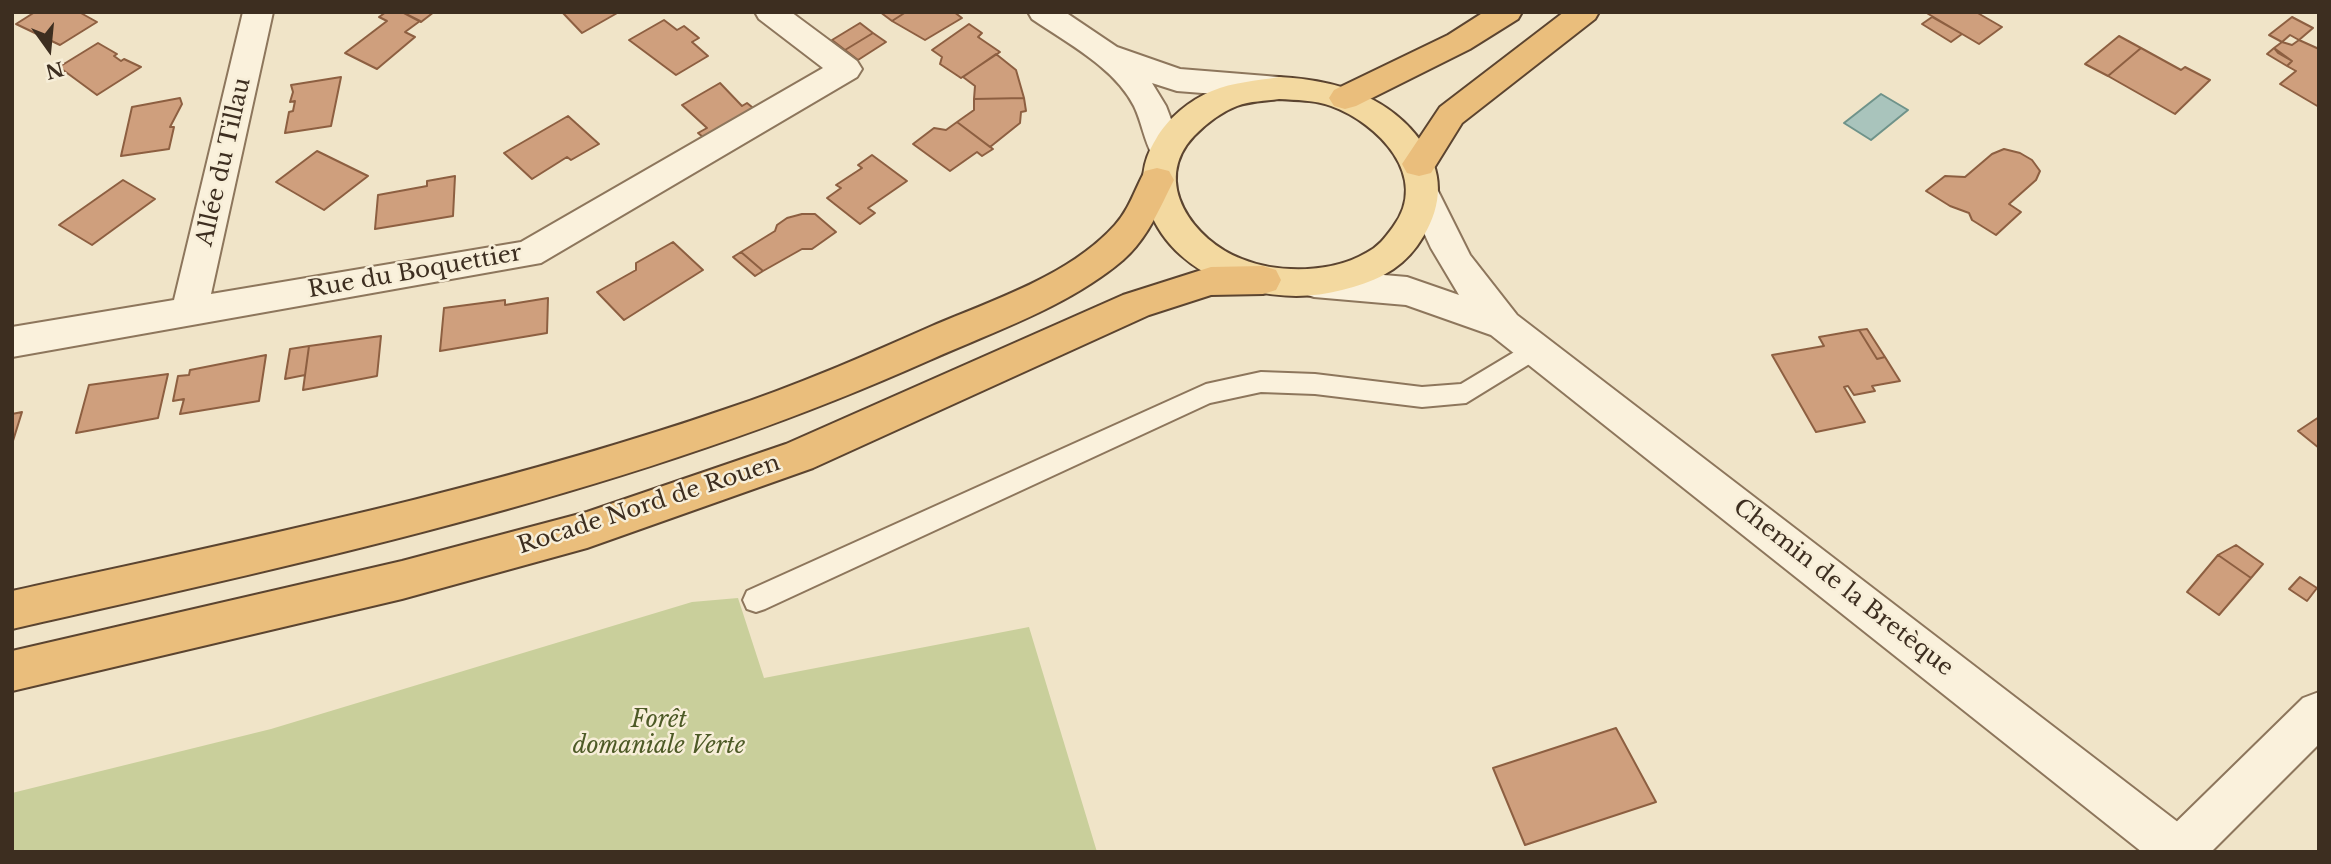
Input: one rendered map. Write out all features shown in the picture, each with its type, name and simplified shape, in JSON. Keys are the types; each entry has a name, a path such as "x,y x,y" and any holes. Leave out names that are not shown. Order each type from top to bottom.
{"highway":[{"path":"1345,99 1459,42 1507,12"},
{"path":"1422,180 1451,115 1584,12"},
{"path":"12,610 393,524 611,464 780,406 915,352 1078,272 1128,233 1161,164"},
{"name":"Rocade Nord de Rouen","path":"12,671 402,580 587,530 799,456 1136,305 1211,281 1263,280"}],"main road":[{"path":"1279,88 1312,90 1345,99 1391,125 1422,180 1415,227 1391,254 1357,273 1314,283 1263,280 1220,266 1186,242 1164,213 1161,164 1191,117 1231,96 1279,88"}],"street":[{"name":"Allée du Tillau","path":"189,312 258,12"},
{"name":"Rue du Boquettier","path":"12,342 529,254 846,69 770,12"},
{"path":"1043,12 1107,55 1135,83 1150,107 1161,164"},
{"path":"1107,55 1177,80 1279,88"},
{"name":"Chemin de la Bretèque","path":"1422,180 1437,233 1479,295 1504,325 2180,851"},
{"name":"Chemin de la Bretèque","path":"1314,283 1407,291 1504,325"},
{"path":"2180,851 2319,713"}],"lane":[{"path":"756,600 1206,394 1261,383 1315,384 1422,397 1465,393 1536,348"}],"green space":[{"name":"Forêt domaniale Verte","path":"738,598 764,678 1029,627 1097,852 12,852 12,793 271,729 692,602"}],"water":[{"path":"1881,94 1908,110 1871,140 1844,123"}],"building":[{"path":"35,12 79,12 97,22 60,45 16,24"},
{"path":"386,12 402,12 420,21 405,32 415,37 377,69 345,53 387,21 379,17"},
{"path":"402,12 434,12 421,22"},
{"path":"562,12 619,12 582,33"},
{"path":"880,12 906,12 892,21"},
{"path":"906,12 954,12 962,18 925,40 892,21"},
{"path":"1925,12 1976,12 2002,27 1979,44"},
{"path":"1932,17 1962,34 1951,42 1922,24"},
{"path":"2292,17 2313,28 2299,40 2290,35 2282,42 2269,35"},
{"path":"664,20 677,30 684,26 699,38 692,42 708,56 676,75 629,40"},
{"path":"860,23 873,33 845,50 832,40"},
{"path":"969,24 982,33 978,37 1000,52 961,78 940,64 942,57 932,50"},
{"path":"873,33 886,42 858,60 845,50"},
{"path":"2119,36 2141,48 2108,76 2085,64"},
{"path":"2299,40 2319,49 2319,107 2280,84 2296,71 2287,66 2292,61 2274,48 2282,42 2292,45"},
{"path":"98,43 117,54 114,56 121,61 124,59 141,67 97,95 59,67"},
{"path":"2141,48 2181,70 2185,67 2210,80 2175,114 2108,76"},
{"path":"2274,48 2292,61 2287,66 2267,54"},
{"path":"996,54 1016,70 1024,98 974,99 975,86 963,77"},
{"path":"341,77 331,126 285,133 289,112 293,111 295,101 290,102 293,92 291,85"},
{"path":"720,83 742,106 747,103 757,111 709,142 698,133 707,128 682,105"},
{"path":"180,98 182,104 170,127 174,127 169,149 121,156 132,107"},
{"path":"1024,98 1026,111 1021,112 1020,123 990,147 957,122 974,110 974,99"},
{"path":"568,116 599,144 571,160 567,157 532,179 504,153"},
{"path":"957,122 993,149 982,156 977,152 950,171 913,144 934,128 946,130"},
{"path":"2004,149 2020,153 2032,160 2040,171 2036,180 2009,204 2021,212 1996,235 1972,220 1969,213 1950,206 1926,191 1945,176 1965,177 1992,154"},
{"path":"317,151 368,176 324,210 276,182"},
{"path":"872,155 907,181 868,208 875,213 860,224 827,198 841,188 836,185 862,168 858,165"},
{"path":"455,176 453,216 375,229 378,195 427,186 427,181"},
{"path":"123,180 155,199 92,245 59,225"},
{"path":"815,214 836,232 812,249 802,249 763,271 741,252 775,231 777,225 787,218"},
{"path":"673,242 703,270 624,320 597,292 636,270 636,263"},
{"path":"741,252 763,271 755,276 733,257"},
{"path":"548,298 547,333 440,351 444,308 505,300 505,305"},
{"path":"1867,329 1885,357 1877,359 1859,330"},
{"path":"1859,330 1877,359 1885,357 1900,381 1872,386 1875,391 1854,395 1848,386 1844,387 1865,422 1816,432 1772,355 1824,346 1819,337"},
{"path":"381,336 377,376 303,390 309,346"},
{"path":"309,346 305,375 285,379 290,349"},
{"path":"266,355 259,401 180,414 184,399 173,401 178,376 189,375 190,370"},
{"path":"168,374 158,418 76,433 89,385"},
{"path":"22,412 12,444 12,414"},
{"path":"2319,417 2319,448 2298,431"},
{"path":"2236,545 2263,564 2251,578 2218,555"},
{"path":"2218,555 2251,578 2219,615 2187,592"},
{"path":"2300,577 2317,588 2307,601 2289,589"},
{"path":"1616,728 1656,802 1525,845 1493,768"}]}
